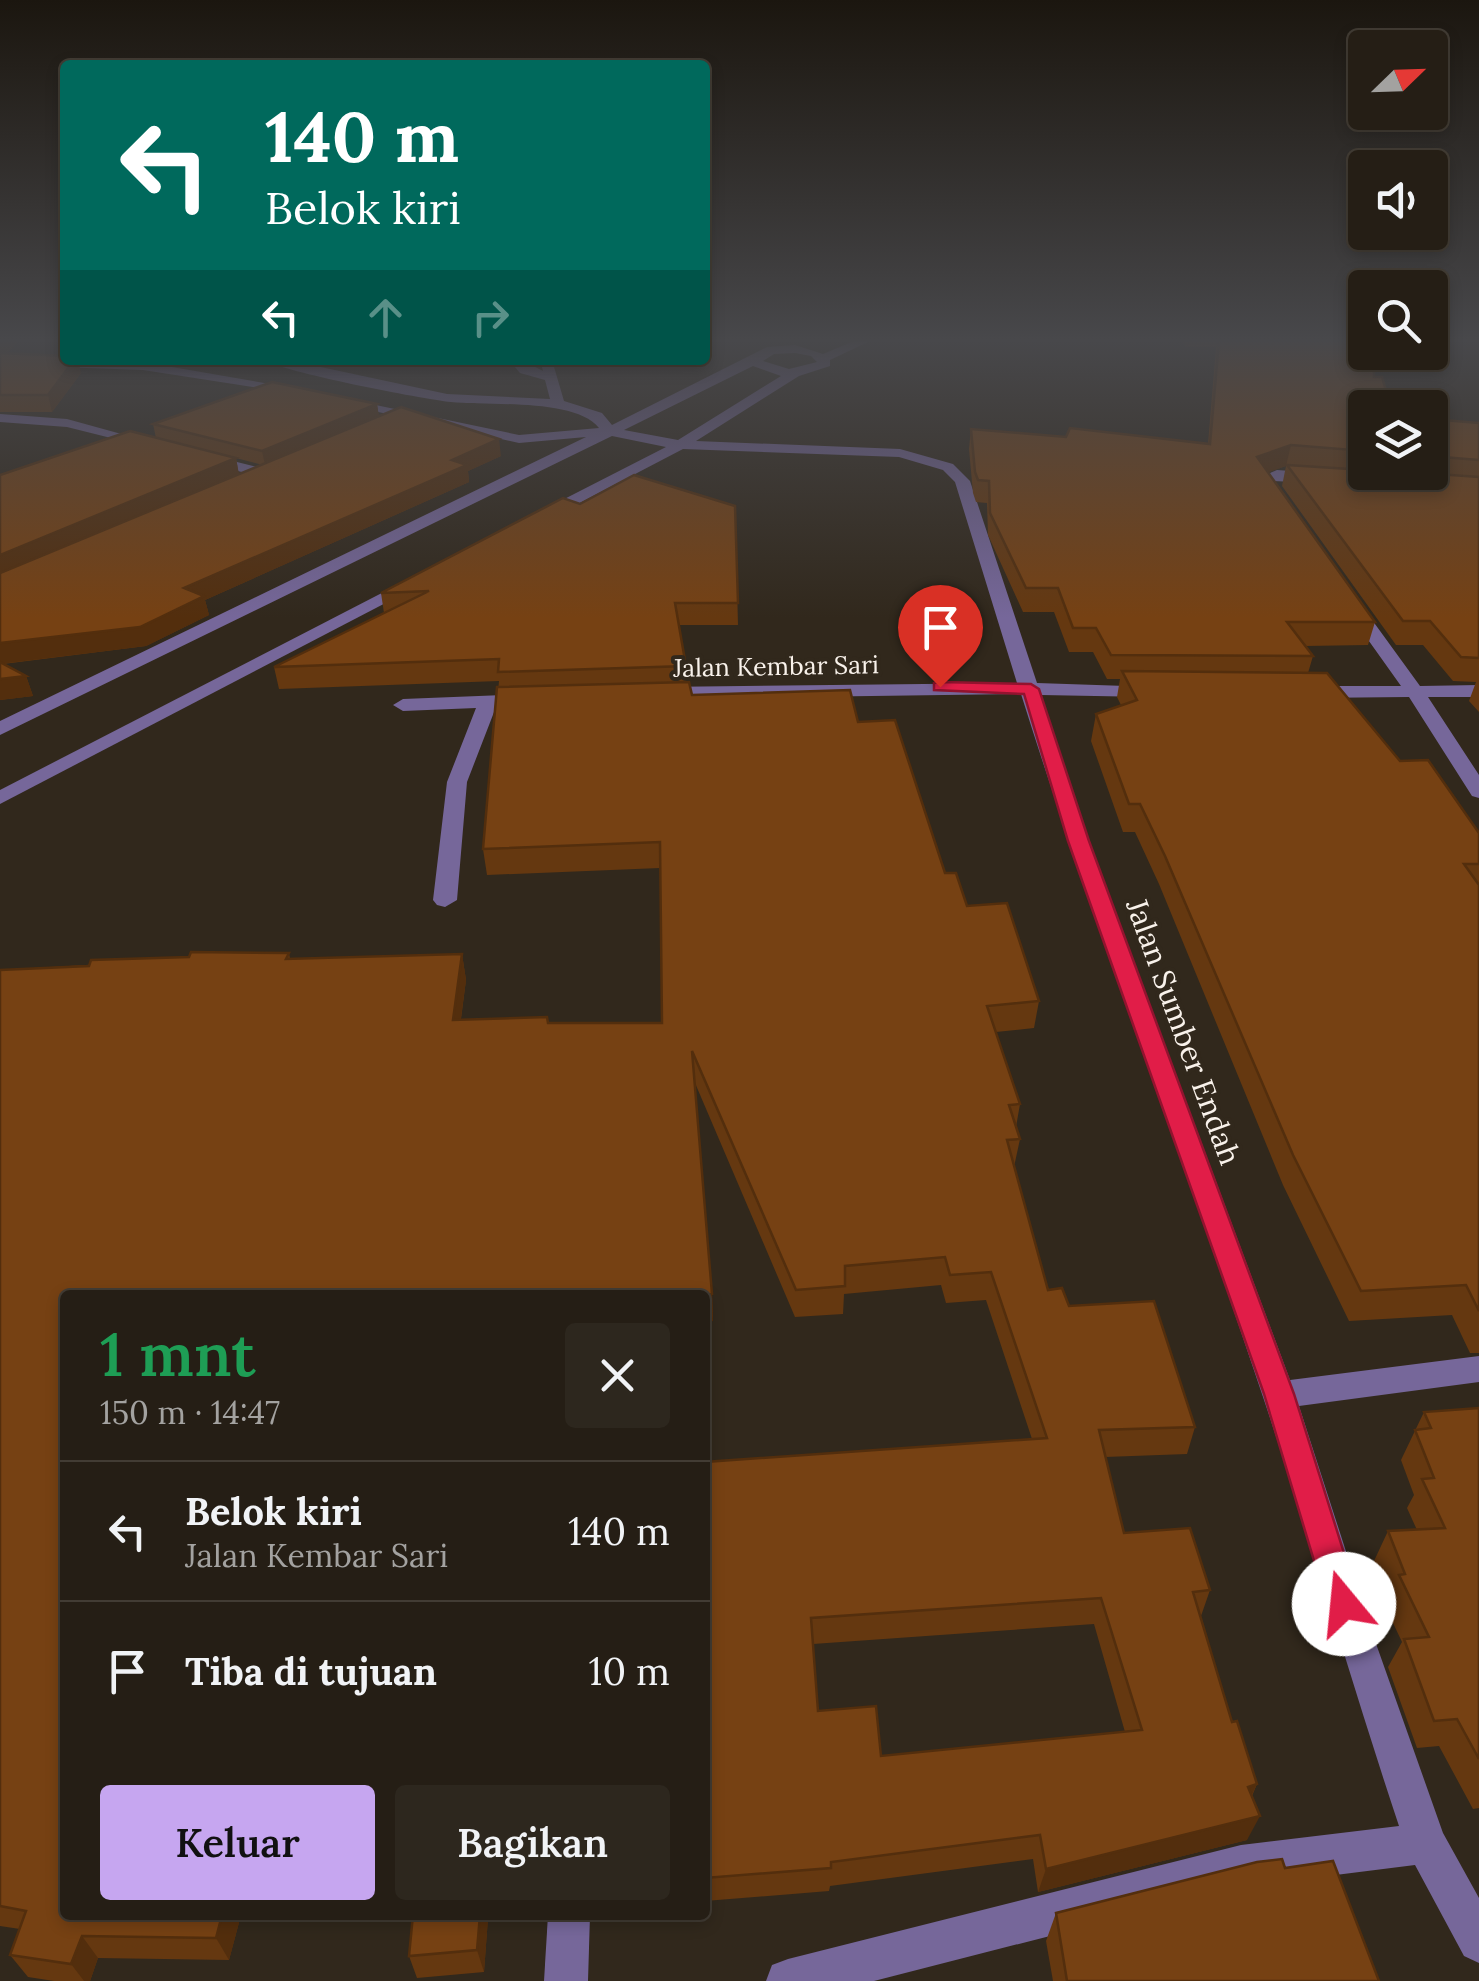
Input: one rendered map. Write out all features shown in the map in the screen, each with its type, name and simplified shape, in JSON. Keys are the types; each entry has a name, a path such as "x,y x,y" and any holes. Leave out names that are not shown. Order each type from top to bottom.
{"street":[{"path":"106,433 172,450"},
{"path":"491,433 519,439 581,433"},
{"path":"0,729 604,433"},
{"name":"Jalan Sumber Endah","path":"621,433 680,445 900,453 948,467 962,481 1078,841 1279,1394 1354,1638 1426,1842 1479,1941"},
{"path":"520,528 698,433"},
{"path":"100,452 133,440"},
{"path":"191,454 268,474"},
{"path":"234,488 285,467"},
{"path":"1288,515 1264,479 1277,475 1331,479"},
{"path":"0,798 433,573"},
{"path":"1346,596 1479,792"},
{"name":"Jalan Kembar Sari","path":"630,695 940,687 1166,691"},
{"path":"1282,692 1479,691"},
{"path":"403,706 555,699"},
{"path":"444,900 457,782 489,701"},
{"path":"0,718 28,716"},
{"path":"1279,1394 1479,1369"},
{"path":"788,1981 1240,1866 1426,1842"},
{"path":"566,1981 569,1920"}],"building":[{"path":"123,433 140,433 236,458 0,555 0,475"},
{"path":"191,433 305,433 262,451"},
{"path":"337,433 482,433 499,439 452,460 467,465 184,588 204,596 140,627 0,643 0,573"},
{"path":"971,433 1066,437 1068,433 1118,433 1210,444 1211,433 1348,433 1348,450 1291,445 1257,457 1375,622 1287,622 1313,656 1111,655 1096,628 1073,628 1058,588 1026,588 990,513 989,481 978,480 975,472"},
{"path":"1448,433 1479,433 1479,460 1448,457"},
{"path":"1287,465 1348,469 1348,490 1448,490 1448,475 1479,477 1479,658 1461,657 1430,621 1403,621"},
{"path":"634,475 735,506 738,603 675,603 686,666 498,672 499,659 274,667 429,591 381,593 563,498 580,504"},
{"path":"0,662 26,676 0,679"},
{"path":"1122,671 1327,673 1400,761 1428,760 1479,833 1479,864 1464,864 1479,885 1479,1311 1466,1285 1361,1291 1293,1155 1165,856 1140,804 1129,804 1096,714 1137,700"},
{"path":"689,682 692,695 850,690 858,722 895,720 945,873 956,873 967,906 1007,903 1039,1001 987,1006 1020,1104 1009,1105 1020,1139 1007,1140 1048,1290 1062,1288 1069,1306 1154,1301 1195,1427 1099,1430 1124,1533 1190,1528 1210,1590 1193,1592 1232,1722 1237,1721 1257,1784 1248,1787 1260,1816 1046,1869 1040,1835 831,1862 831,1868 710,1878 710,1462 1047,1438 991,1272 950,1275 945,1257 845,1266 845,1286 796,1290 692,1051 712,1294 710,1290 60,1290 60,1920 221,1920 216,1938 82,1936 71,1964 10,1955 26,1911 0,1906 0,970 89,966 91,960 189,957 191,952 289,953 286,959 462,954 453,1020 547,1017 548,1023 662,1023 660,842 483,849 497,687","holes":["1101,1598 1142,1730 881,1756 876,1706 818,1711 811,1618"]},
{"path":"1479,1408 1479,1759 1457,1719 1434,1721 1404,1639 1429,1637 1399,1575 1405,1574 1388,1531 1445,1528 1422,1479 1434,1478 1415,1430 1431,1428 1424,1412"},
{"path":"1282,1859 1285,1868 1333,1861 1379,1981 1067,1981 1056,1913"},
{"path":"413,1920 480,1920 477,1950 409,1956"}],"route":[{"path":"940,687 1031,689 1078,841 1279,1394 1344,1604"}]}
